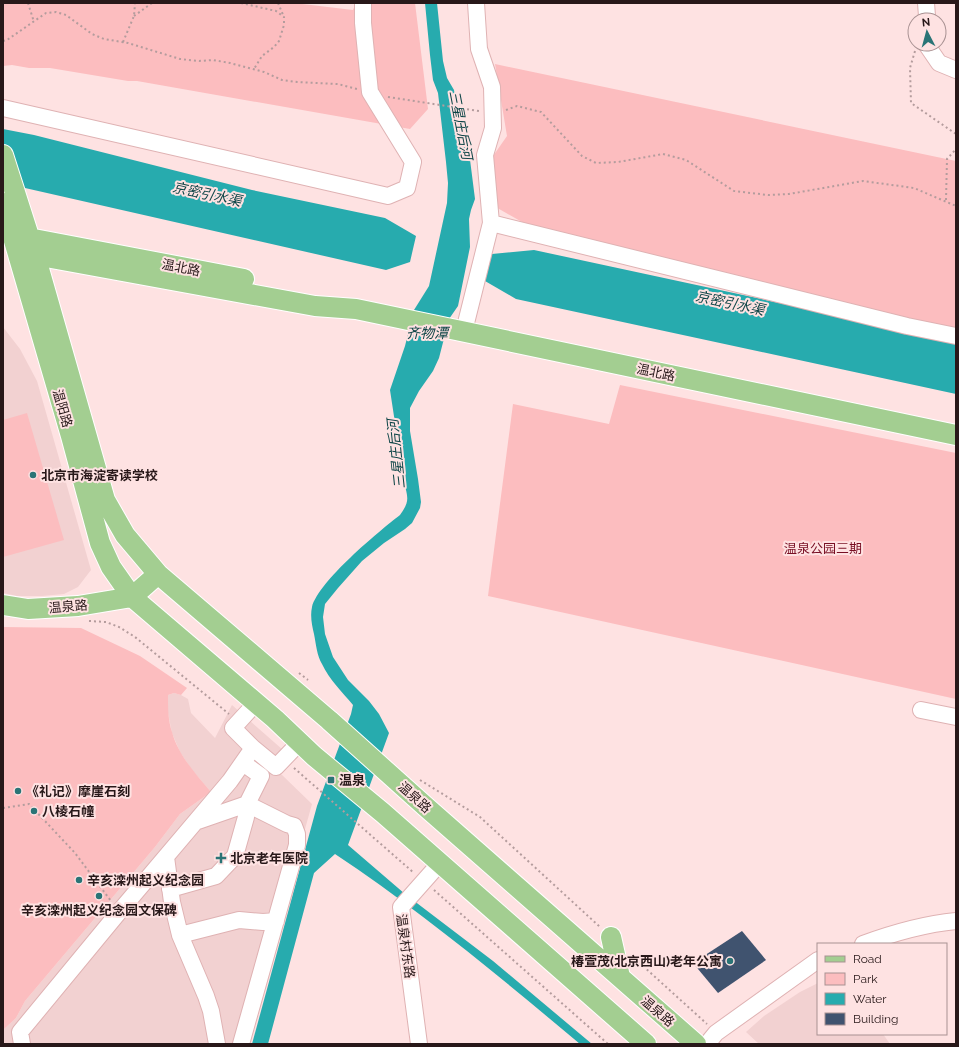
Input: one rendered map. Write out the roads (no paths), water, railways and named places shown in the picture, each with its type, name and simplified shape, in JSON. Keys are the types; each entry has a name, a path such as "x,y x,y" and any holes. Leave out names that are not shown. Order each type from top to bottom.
{"main road":[{"name":"温阳路","path":"3,155 10,208 17,244 100,543 111,567 132,597"},
{"name":"温阳路","path":"17,244 105,500 125,536 158,574"},
{"name":"温北路","path":"17,244 315,306 356,308 956,435"},
{"path":"158,574 132,597 276,719 314,756 383,813 646,1044"},
{"name":"温泉路","path":"158,574 329,720 409,781 620,977 696,1044"},
{"name":"温泉路","path":"3,605 28,609 78,606 132,597"},
{"path":"611,937 620,977"}],"street":[{"path":"3,108 388,196 407,188 413,162 370,92 363,23 363,3"},
{"path":"457,330 491,223 485,155 493,128 494,114 492,87 479,49 476,3"},
{"path":"927,52 938,62 956,70"},
{"path":"491,223 907,326 956,336"},
{"path":"256,703 233,728 253,748 276,767 300,742"},
{"path":"921,710 956,717"},
{"path":"7,1044 21,1038 119,912 230,781 253,748"},
{"path":"170,889 216,876 235,856 246,817 247,804 261,776 243,763"},
{"path":"197,821 247,804 294,826 297,834 297,845 241,1044"},
{"path":"166,857 170,889 180,935 206,996 211,1011 218,1044"},
{"name":"温泉村东路","path":"419,1044 401,907 440,863"},
{"path":"180,935 239,920 263,922 276,921"},
{"path":"867,943 886,936 943,922 956,921"},
{"path":"712,1038 817,961"}],"water":[{"name":"齐物潭","path":"425,3 437,3 443,61 447,78 454,90 459,122 467,136 475,199 469,219 470,247 458,306 449,319 439,358 433,371 419,391 410,408 410,431 421,502 420,508 412,523 362,561 325,604 323,617 325,634 333,657 348,680 369,701 379,714 389,733 348,845 405,894 493,961 592,1044 580,1044 429,922 398,898 335,854 314,873 268,1044 252,1044 317,806 353,705 332,680 320,661 312,624 312,607 317,596 337,571 364,545 400,515 407,503 390,390 405,346 414,310 429,286 447,203 448,183 438,93 433,80"},
{"name":"京密引水渠","path":"3,129 34,135 252,190 385,218 416,236 410,262 386,270 3,183"},
{"name":"京密引水渠","path":"534,250 956,341 956,394 516,299 485,281 492,254"}],"place":[{"name":"北京市海淀寄读学校","path":"33,475"},
{"name":"温泉","path":"331,780"},
{"name":"《礼记》摩崖石刻","path":"18,791"},
{"name":"八棱石幢","path":"34,811"},
{"name":"北京老年医院","path":"221,858"},
{"name":"辛亥滦州起义纪念园","path":"79,880"},
{"name":"辛亥滦州起义纪念园文保碑","path":"99,896"},
{"name":"椿萱茂(北京西山)老年公寓","path":"730,961"}],"water label":[{"name":"三星庄后河","path":"461,125"},
{"name":"三星庄后河","path":"396,454"}],"park label":[{"name":"温泉公园三期","path":"823,548"}]}
